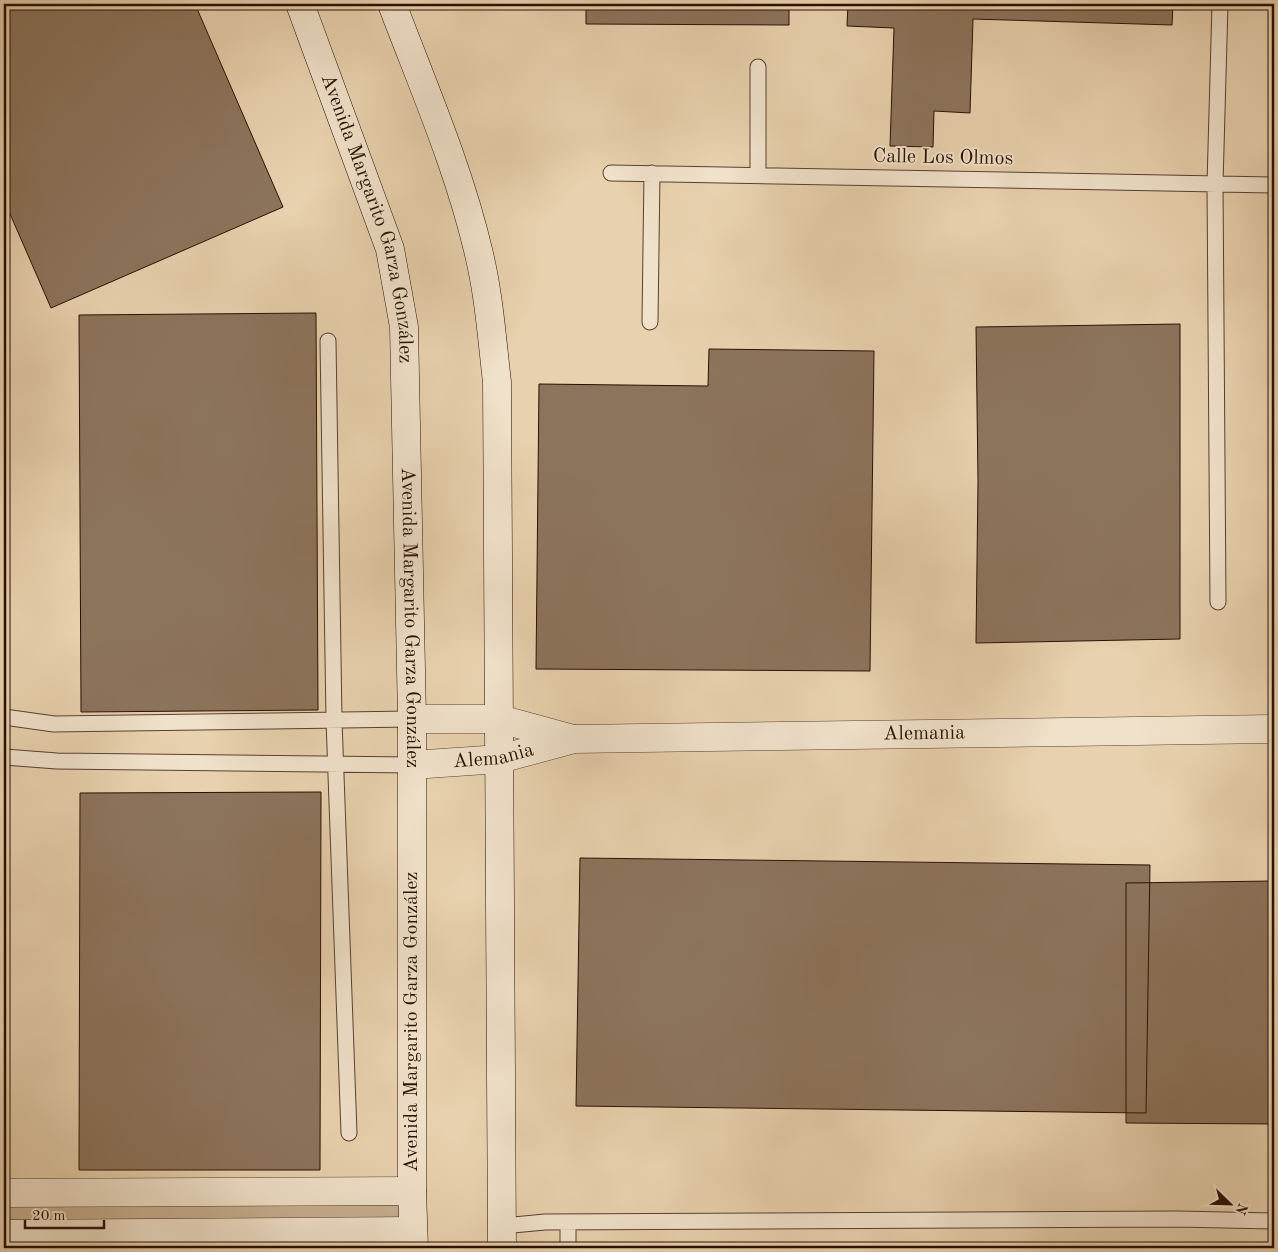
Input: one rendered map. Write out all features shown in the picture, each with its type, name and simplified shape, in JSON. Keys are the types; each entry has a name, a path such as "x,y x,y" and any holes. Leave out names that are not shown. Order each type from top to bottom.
{"main road":[{"name":"Avenida Margarito Garza González","path":"300,4 390,249 404,327 412,719 412,1191 414,1240"},
{"path":"392,4 448,150 479,255 490,312 497,382 502,1237"},
{"name":"Alemania","path":"412,719 500,719 574,739"},
{"name":"Alemania","path":"412,765 500,760 574,739 1274,729"},
{"path":"4,1193 412,1191"},
{"path":"4,1234 414,1240"}],"lane":[{"path":"1218,602 1215,184 1220,4"},
{"path":"758,67 758,175"},
{"name":"Calle Los Olmos","path":"611,173 1274,185"},
{"path":"650,322 652,173"},
{"path":"328,341 334,720 349,1133"},
{"path":"4,717 54,724 412,719"},
{"path":"4,757 57,761 412,765"},
{"path":"502,1237 568,1222 1177,1219 1274,1221"},
{"path":"568,1222 568,1248"}],"shaded area":[{"path":"4,1205 407,1205 407,1218 4,1220"}],"building":[{"path":"4,4 195,4 283,207 51,308 4,200"},
{"path":"586,4 789,4 789,25 586,24"},
{"path":"848,4 1173,4 1172,25 973,19 970,113 934,111 933,147 890,146 894,28 847,26"},
{"path":"316,313 318,710 81,712 79,315"},
{"path":"1180,324 1180,639 976,643 978,481 976,327"},
{"path":"709,349 874,351 870,671 536,669 539,384 708,386"},
{"path":"321,792 320,1170 79,1170 80,793"},
{"path":"580,858 1150,865 1146,1113 576,1106"},
{"path":"1274,881 1274,1124 1126,1123 1126,883"}]}
